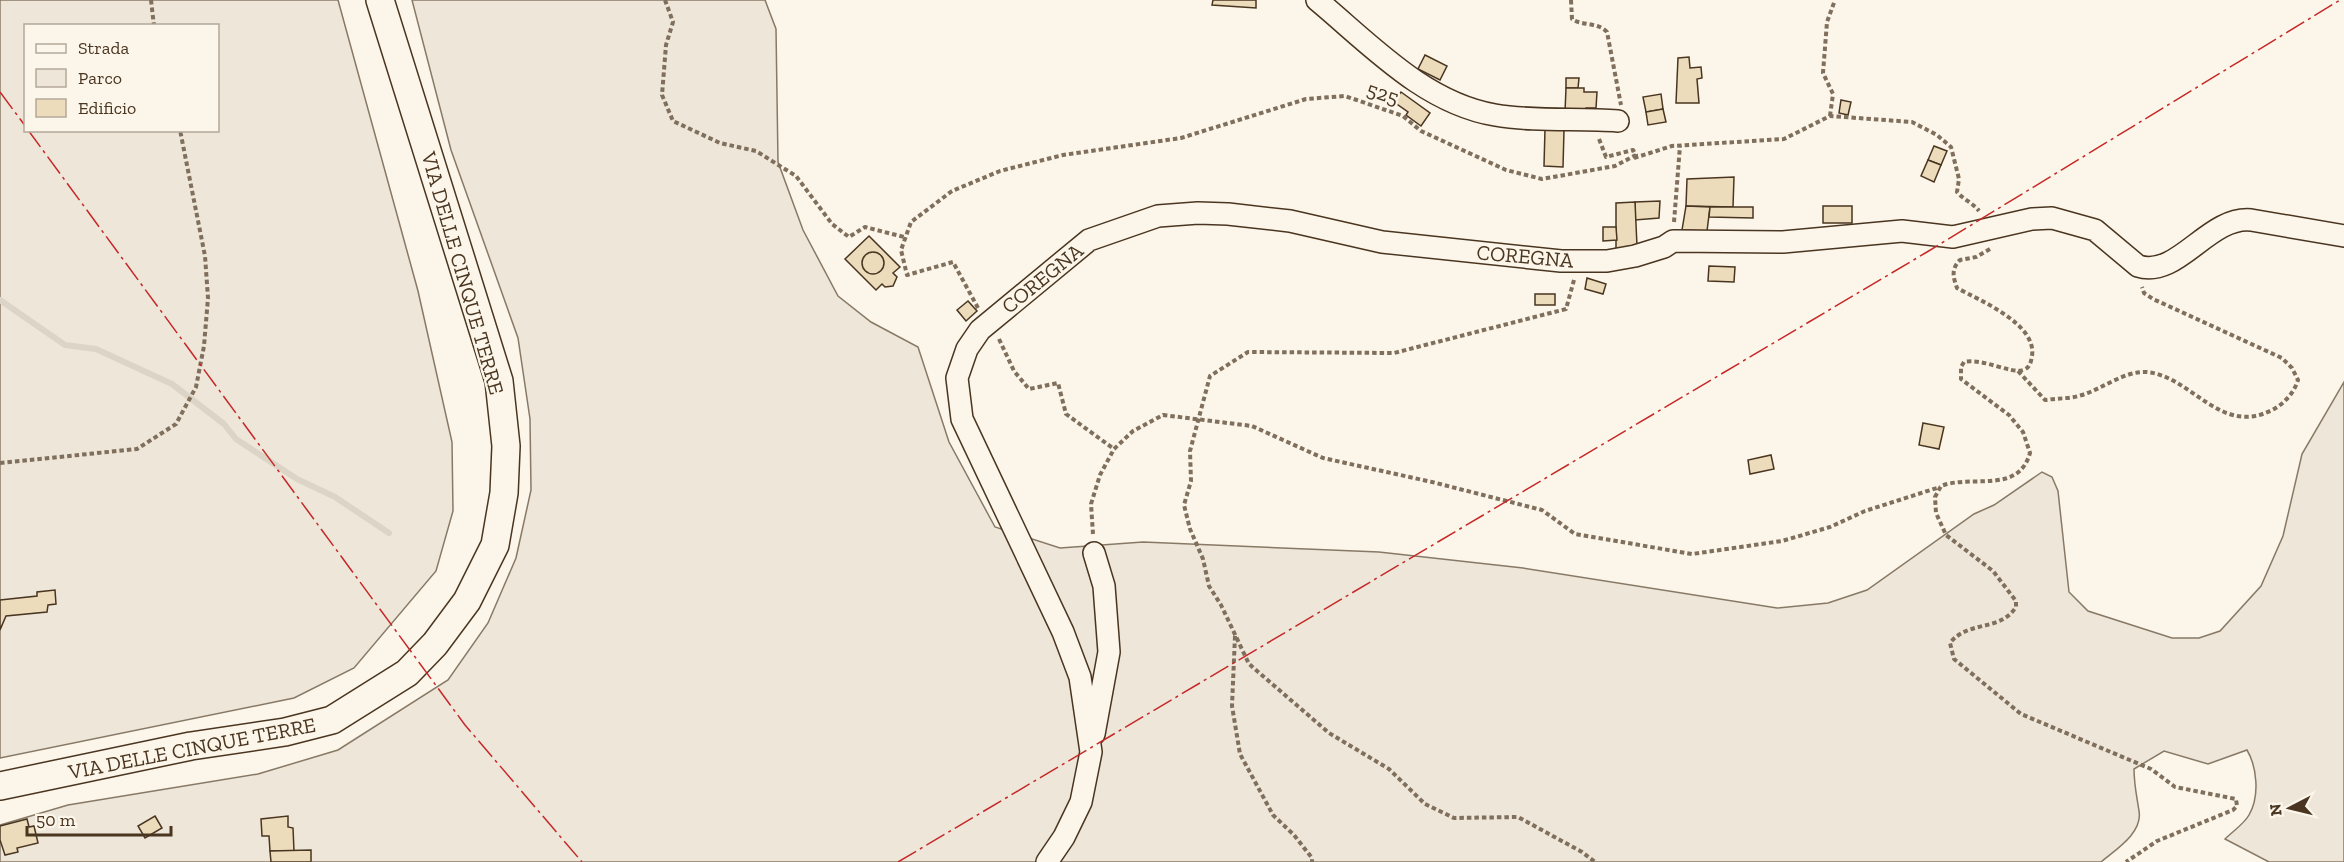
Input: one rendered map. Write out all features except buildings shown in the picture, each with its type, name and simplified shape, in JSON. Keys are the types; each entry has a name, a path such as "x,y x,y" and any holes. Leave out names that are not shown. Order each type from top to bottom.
{"main road":[{"name":"VIA DELLE CINQUE TERRE","path":"0,786 190,746 285,732 332,720 407,673 435,644 467,601 495,545 504,493 506,446 499,381 380,0"}],"street":[{"path":"1317,0 1418,83 1456,104 1494,114 1526,118 1618,121"},
{"name":"COREGNA","path":"1047,862 1064,837 1081,802 1091,752 1080,677 1063,632 962,419 957,378 968,349 989,322 1089,240 1158,216 1198,213 1228,214 1290,222 1382,242 1520,258 1579,261 1607,261 1635,256 1665,247 1673,241"},
{"path":"1673,241 1782,242 1902,231 1953,237 2042,218 2071,222 2095,231 2138,267 2147,269 2161,266 2224,225 2238,220 2251,220 2344,236"},
{"path":"1091,752 1109,652 1104,586 1094,553"}],"path":[{"path":"151,0 154,24"},
{"path":"665,0 673,22 666,45 662,95 673,121 720,143 756,151 796,176 832,224 849,237 865,227 904,237 901,250 907,275 953,262 969,296 989,322 1014,371 1029,389 1058,383 1066,414 1114,449"},
{"path":"1571,0 1572,20 1577,23 1603,27 1607,32 1622,110 1618,121 1600,135 1604,155 1609,157 1633,150 1636,153 1633,159"},
{"path":"1835,0 1827,22 1823,73 1833,94 1830,116 1912,122 1936,135 1951,147 1959,180 1957,192 1966,202 1975,205 1999,226 1993,247 1976,257 1960,260 1953,272 1957,288 2011,318 2031,339 2034,347 2031,363 2026,369 2017,371"},
{"name":"525","path":"904,237 911,222 951,191 1000,171 1063,155 1181,138 1295,102 1330,96 1345,96 1403,116 1422,131 1506,170 1542,178 1615,166 1680,146 1784,139 1830,116"},
{"path":"0,463 137,449 176,424 196,387 208,298 205,256 180,132"},
{"path":"1673,241 1680,146"},
{"path":"1579,261 1566,309 1394,352 1248,352 1210,376 1196,421 1190,451 1191,481 1184,505 1190,529 1203,559 1209,586 1221,604 1249,664 1329,734 1389,769 1425,804 1454,818 1518,817 1582,852 1595,862"},
{"path":"1094,553 1091,504 1100,475 1114,449 1133,431 1163,415 1196,421 1252,426 1323,458 1432,482 1542,510 1575,534 1652,549 1692,554 1792,538 1830,528 1865,511 1956,481 2002,481 2012,478 2023,469 2030,453 2023,432 1996,404 1966,385 1960,372 1964,362 1989,362 2017,371 2045,400 2078,396 2135,372 2148,372 2171,381 2236,416 2261,415 2286,400 2298,380 2292,368 2282,358 2153,299 2145,293 2138,267"},
{"path":"1941,486 1935,497 1936,513 1946,535 1993,571 2016,602 2016,607 2005,621 1971,629 1954,638 1950,643 1954,659 2021,714 2151,769 2175,787 2233,796 2238,802 2227,813 2157,841 2126,862"},
{"path":"1235,635 1232,706 1240,754 1273,815 1294,835 1312,858 1312,862"}],"green space":[{"path":"0,0 338,0 418,291 452,442 453,511 436,571 354,668 294,698 0,758"},
{"path":"412,0 765,0 776,29 778,162 803,230 838,296 871,322 918,347 949,442 995,527 1060,548 1143,542 1379,552 1523,568 1777,608 1828,603 1867,590 1974,514 1994,505 2042,472 2052,477 2058,491 2069,592 2088,611 2172,638 2199,638 2220,631 2261,586 2283,536 2302,454 2344,382 2344,862 2269,862 2225,839 2247,818 2255,799 2255,773 2247,750 2208,764 2164,751 2134,769 2139,811 2137,827 2127,840 2101,862 0,862 0,825 68,805 258,774 338,750 448,680 488,623 516,558 531,490 530,419 518,338 451,150"}],"waterway":[{"path":"0,300 65,345 96,349 172,384 224,424 236,439 297,479 335,497 389,533"}],"power":[{"path":"898,862 1927,252 2340,0"},
{"path":"0,92 24,124"},
{"path":"29,132 465,725 582,862"}]}
